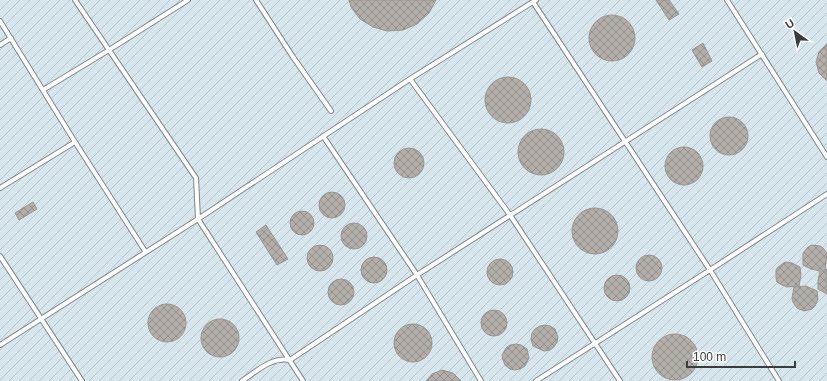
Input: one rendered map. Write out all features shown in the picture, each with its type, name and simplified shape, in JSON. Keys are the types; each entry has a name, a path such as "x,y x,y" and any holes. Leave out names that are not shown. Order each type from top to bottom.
{"lane":[{"path":"75,0 196,178 198,218 303,381"},
{"path":"256,0 330,111"},
{"path":"727,0 827,157"},
{"path":"43,90 186,1"},
{"path":"0,345 198,218 410,78 534,1 710,270 779,381"},
{"path":"0,21 145,251"},
{"path":"0,45 11,38"},
{"path":"242,381 271,362 282,359 290,360 417,275 762,54"},
{"path":"410,78 510,215 620,381"},
{"path":"323,136 417,275 481,381"},
{"path":"0,188 75,142"},
{"path":"536,381 827,194"},
{"path":"0,256 82,381"}],"shaded area":[{"path":"0,0 827,0 827,381 0,381"}],"building":[{"path":"349,0 436,0 429,13 417,24 403,30 387,31 373,27 360,19 351,7"},
{"path":"656,0 669,0 679,14 669,20"},
{"path":"608,15 616,15 625,19 631,25 635,38 631,51 625,57 616,61 608,61 599,57 593,51 589,42 589,34 593,25 599,19"},
{"path":"703,43 712,61 702,67 692,50"},
{"path":"827,44 827,81 819,73 816,62 819,52"},
{"path":"504,77 512,77 521,81 527,87 531,100 527,113 521,119 512,123 504,123 495,119 489,113 485,104 485,96 489,87 495,81"},
{"path":"725,117 733,117 740,120 745,125 748,136 745,147 740,152 733,155 725,155 718,152 713,147 710,140 710,132 713,125 718,120"},
{"path":"537,129 545,129 554,133 560,139 564,152 560,165 554,171 545,175 537,175 528,171 522,165 518,156 518,148 522,139 528,133"},
{"path":"680,147 688,147 695,150 700,155 703,166 700,177 695,182 688,185 680,185 673,182 668,177 665,170 665,162 668,155 673,150"},
{"path":"409,148 420,152 424,163 420,174 409,178 398,174 394,163 398,152"},
{"path":"332,192 341,196 345,205 341,214 332,218 323,214 319,205 323,196"},
{"path":"33,202 37,209 19,220 15,213"},
{"path":"591,208 599,208 608,212 614,218 618,231 614,244 608,250 599,254 591,254 582,250 576,244 572,235 572,227 576,218 582,212"},
{"path":"302,211 310,215 314,223 310,231 302,235 294,231 290,223 294,215"},
{"path":"354,223 363,227 367,236 363,245 354,249 345,245 341,236 345,227"},
{"path":"266,225 288,259 277,265 256,232"},
{"path":"320,245 329,249 333,258 329,267 320,271 311,267 307,258 311,249"},
{"path":"812,245 820,246 827,253 825,270 827,269 827,294 818,289 820,271 803,265 803,253"},
{"path":"649,255 658,259 662,268 658,277 649,281 640,277 636,268 640,259"},
{"path":"374,257 383,261 387,270 383,279 374,283 365,279 361,270 365,261"},
{"path":"500,259 509,263 513,272 509,281 500,285 491,281 487,272 491,263"},
{"path":"785,262 792,263 800,267 801,275 799,286 787,287 777,282 776,270"},
{"path":"617,275 626,279 630,288 626,297 617,301 608,297 604,288 608,279"},
{"path":"341,279 350,283 354,292 350,301 341,305 332,301 328,292 332,283"},
{"path":"806,286 817,291 818,299 812,309 804,311 797,308 792,298 794,287"},
{"path":"163,304 171,304 178,307 183,312 186,323 183,334 178,339 171,342 163,342 156,339 151,334 148,327 148,319 151,312 156,307"},
{"path":"494,310 503,314 507,323 503,332 494,336 485,332 481,323 485,314"},
{"path":"216,319 224,319 231,322 236,327 239,338 236,349 231,354 224,357 216,357 209,354 204,349 201,342 201,334 204,327 209,322"},
{"path":"409,324 417,324 424,327 429,332 432,343 429,354 424,359 417,362 409,362 402,359 397,354 394,347 394,339 397,332 402,327"},
{"path":"545,325 555,329 558,337 554,347 550,350 544,351 533,346 531,339 532,333 535,329"},
{"path":"671,334 679,334 688,338 694,344 698,357 694,370 688,376 679,380 671,380 662,376 656,370 652,361 652,353 656,344 662,338"},
{"path":"516,344 527,349 529,358 525,366 515,370 510,369 505,365 502,355 506,348 510,345"},
{"path":"442,370 453,373 461,381 426,381 432,374"}]}
